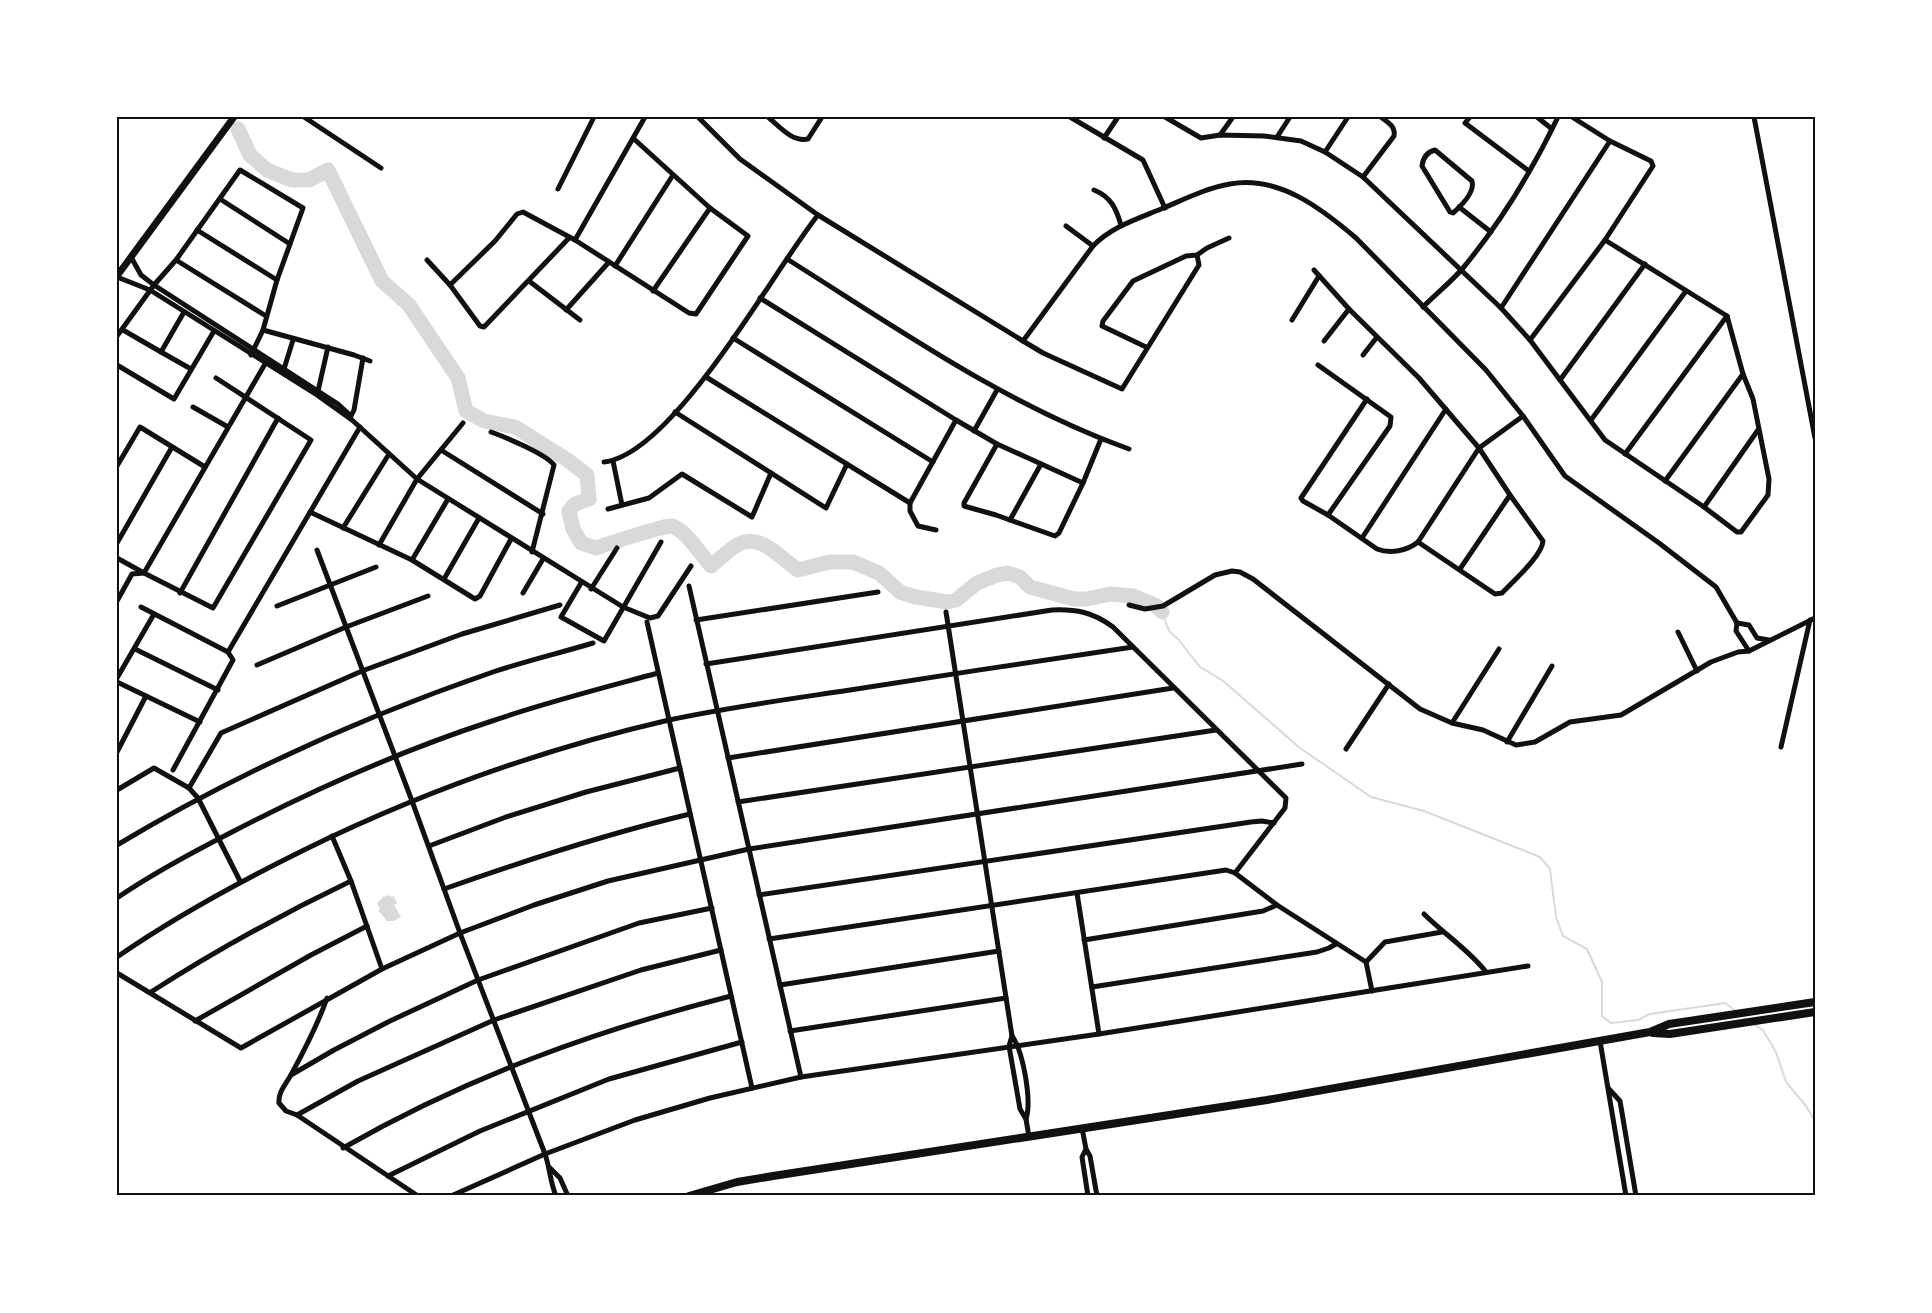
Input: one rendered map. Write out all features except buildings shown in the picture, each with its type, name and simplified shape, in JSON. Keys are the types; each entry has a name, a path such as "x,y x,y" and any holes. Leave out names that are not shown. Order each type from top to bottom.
{"main road":[{"path":"117,276 234,117"},
{"path":"689,1196 737,1182 1295,1095 1650,1032 1669,1024 1815,1002"},
{"path":"1650,1032 1670,1034 1815,1012"},
{"path":"1669,1024 1670,1034"}],"street":[{"path":"304,117 381,168"},
{"path":"558,189 594,117"},
{"path":"427,260 483,327 572,239 634,139 645,117"},
{"path":"698,117 740,159 818,215 1043,353 1122,389 1199,265 1197,255"},
{"path":"768,117 794,138 801,140 808,139 822,117"},
{"path":"1070,117 1143,160 1165,208"},
{"path":"1104,138 1118,117"},
{"path":"1165,117 1175,119 1201,138 1220,135 1277,136 1301,141 1325,152 1363,177 1502,308 1530,340 1605,440 1737,532 1741,532 1764,503 1770,489 1753,399 1743,374 1727,316 1605,240"},
{"path":"1220,135 1233,117"},
{"path":"1277,136 1290,117"},
{"path":"1325,152 1348,117"},
{"path":"1363,177 1394,136 1393,127 1381,117"},
{"path":"1470,117 1465,123 1529,171"},
{"path":"1536,117 1552,129"},
{"path":"1424,307 1461,270 1491,232 1529,171 1558,117"},
{"path":"1530,340 1605,240 1653,166 1651,161 1610,141 1572,117"},
{"path":"1754,117 1815,438"},
{"path":"450,285 495,241 515,215 521,212 572,239 694,315 748,236 710,208 634,139"},
{"path":"1502,308 1610,141"},
{"path":"1431,151 1440,152 1472,181 1474,186 1472,192 1459,207 1453,213 1450,212 1424,172 1423,159 1431,151"},
{"path":"117,336 176,260 240,170 303,208 277,280 263,330 252,352"},
{"path":"566,310 612,264 673,175"},
{"path":"1023,341 1093,246 1121,225 1229,184 1253,183 1287,190 1337,222 1486,370 1523,416 1565,476 1716,587 1737,623 1736,632 1749,651"},
{"path":"1094,190 1110,200 1121,225"},
{"path":"220,199 290,244"},
{"path":"1459,207 1491,232"},
{"path":"653,291 710,208"},
{"path":"604,462 614,461 639,447 675,412 706,377 818,215"},
{"path":"1066,226 1093,246"},
{"path":"197,230 277,280"},
{"path":"1146,347 1102,326 1103,321 1133,281 1186,256 1197,255 1229,238"},
{"path":"131,257 141,275 152,288 213,332 252,352 265,364 284,372 338,404 417,479 623,607 650,618 658,616 691,566"},
{"path":"176,260 266,316"},
{"path":"787,260 997,390 1101,439 1129,449"},
{"path":"1560,380 1645,264"},
{"path":"1314,270 1349,309 1419,378 1479,448 1543,541 1539,552 1502,593 1495,594 1418,542"},
{"path":"117,276 152,288 284,372 351,418"},
{"path":"1292,320 1319,276"},
{"path":"530,281 580,320"},
{"path":"1591,420 1686,291"},
{"path":"760,298 974,431 997,444 1083,483"},
{"path":"1324,341 1349,309"},
{"path":"161,352 184,312"},
{"path":"1625,454 1727,316"},
{"path":"123,330 191,369"},
{"path":"263,330 370,361"},
{"path":"117,365 174,399 213,332"},
{"path":"1363,355 1377,337"},
{"path":"733,338 933,462"},
{"path":"284,372 293,340"},
{"path":"318,391 328,347"},
{"path":"351,418 363,358"},
{"path":"144,573 265,364"},
{"path":"1318,365 1391,417 1390,426 1328,515"},
{"path":"1665,481 1743,374"},
{"path":"706,377 910,503"},
{"path":"117,558 213,608 311,440 216,378"},
{"path":"974,431 997,390"},
{"path":"1367,399 1301,498 1377,549 1386,552 1407,548 1418,542 1479,448 1523,416"},
{"path":"193,407 228,427"},
{"path":"1362,538 1446,409"},
{"path":"675,412 826,508 847,464"},
{"path":"180,592 278,418"},
{"path":"936,531 918,526 910,511 910,503 956,420"},
{"path":"379,545 417,479 463,423"},
{"path":"117,466 140,427 205,468"},
{"path":"228,652 360,427"},
{"path":"1704,507 1758,430"},
{"path":"491,432 553,462 543,514 532,552"},
{"path":"997,444 964,506 1054,536 1059,533 1101,439"},
{"path":"117,543 172,447"},
{"path":"441,450 543,514"},
{"path":"343,528 389,454"},
{"path":"614,461 622,505"},
{"path":"1010,520 1041,464"},
{"path":"608,509 649,498 679,474 684,474 752,518 771,473"},
{"path":"1460,569 1510,495"},
{"path":"412,560 448,499"},
{"path":"310,512 412,560 475,599 478,598 511,539"},
{"path":"444,579 479,518"},
{"path":"582,583 561,614 563,618 604,641 661,542"},
{"path":"591,589 617,548"},
{"path":"317,550 545,1154 550,1168 550,1181 556,1196"},
{"path":"523,593 543,559"},
{"path":"277,606 330,583 376,567"},
{"path":"1129,605 1153,609 1163,606 1215,575 1223,572 1240,572 1271,592 1420,709 1452,723 1483,730 1516,745 1535,742 1570,722 1621,715 1696,671 1729,655 1749,651 1812,619"},
{"path":"118,598 132,574 144,573"},
{"path":"689,586 801,1077"},
{"path":"696,620 878,592"},
{"path":"257,665 346,627 428,596"},
{"path":"189,788 221,733 362,671 462,634 560,605"},
{"path":"141,607 228,652 233,662 173,770"},
{"path":"706,664 1052,610 1076,609 1102,619 1286,798 1285,808 1235,873"},
{"path":"946,612 1012,1035 1009,1046 1020,1109 1026,1119 1029,1137"},
{"path":"154,614 117,680 200,722"},
{"path":"1781,747 1812,619"},
{"path":"647,622 752,1088"},
{"path":"1737,623 1749,625 1757,638 1770,640"},
{"path":"1678,632 1696,671"},
{"path":"117,845 198,798 283,756 379,715 494,672 593,643"},
{"path":"117,957 162,926 240,881 332,836 412,801 536,756 669,720 717,710 1133,647"},
{"path":"135,649 218,690"},
{"path":"1452,723 1499,649"},
{"path":"1507,742 1552,666"},
{"path":"117,898 179,859 218,839 314,792 395,757 490,721 658,673"},
{"path":"1346,749 1389,684"},
{"path":"728,758 1173,688"},
{"path":"117,752 146,696"},
{"path":"738,802 1216,730"},
{"path":"117,973 241,1047 382,969 460,933 534,905 608,881 749,849 1302,765"},
{"path":"117,790 154,768 189,788 198,798 240,881"},
{"path":"429,846 586,792 680,768"},
{"path":"444,889 533,857 690,813"},
{"path":"759,895 1251,822 1274,823"},
{"path":"332,836 351,881 382,969"},
{"path":"769,939 992,907 1222,870 1235,873 1277,905 1366,962 1371,991"},
{"path":"151,992 240,938 351,881"},
{"path":"1077,894 1099,1034"},
{"path":"1084,940 1263,911 1277,905"},
{"path":"291,1075 390,1021 478,980 639,923 712,908"},
{"path":"1424,914 1442,932 1474,957 1486,972"},
{"path":"195,1021 301,960 367,926"},
{"path":"1366,962 1385,942 1442,932"},
{"path":"1092,987 1317,952 1336,944"},
{"path":"297,1115 358,1081 494,1020 641,970 721,950"},
{"path":"780,985 999,951"},
{"path":"451,1196 545,1154 635,1120 801,1077 1099,1034 1528,966"},
{"path":"343,1148 446,1093 510,1066 586,1037 650,1017 731,996"},
{"path":"327,998 321,1016 278,1100 286,1110 297,1115 343,1148 418,1196"},
{"path":"790,1031 1006,999"},
{"path":"1012,1035 1019,1045 1029,1108 1026,1119"},
{"path":"1600,1041 1626,1196"},
{"path":"388,1176 527,1110 609,1079 741,1042"},
{"path":"1608,1087 1620,1101 1635,1196"},
{"path":"1082,1128 1097,1196"},
{"path":"1086,1149 1082,1157 1088,1196"},
{"path":"550,1168 560,1178 568,1196"}],"shaded area":[{"path":"394,896 397,904 394,905 401,917 394,921 387,921 378,910 380,909 377,903 383,897"}],"waterway":[{"path":"238,129 250,155 267,170 292,180 309,180 328,170 382,281 409,305 458,378 466,411 484,421 515,427 587,475 589,499 575,504 569,511 573,529 581,543 596,548 648,531 672,526 683,532 711,566 733,548 749,541 764,545 798,570 829,562 853,562 879,573 900,592 916,597 947,602 956,600 977,583 1008,573 1020,577 1030,587 1074,599 1110,594 1133,596 1157,606 1162,612"},
{"path":"1162,612 1169,631 1200,667 1222,680 1300,748 1371,797 1424,811 1540,857 1550,869 1556,917 1563,936 1587,949 1602,982 1602,1016 1611,1023 1638,1020 1650,1014 1725,1003 1736,1011"},
{"path":"1753,1024 1763,1030 1776,1052 1786,1082 1815,1121"}]}
